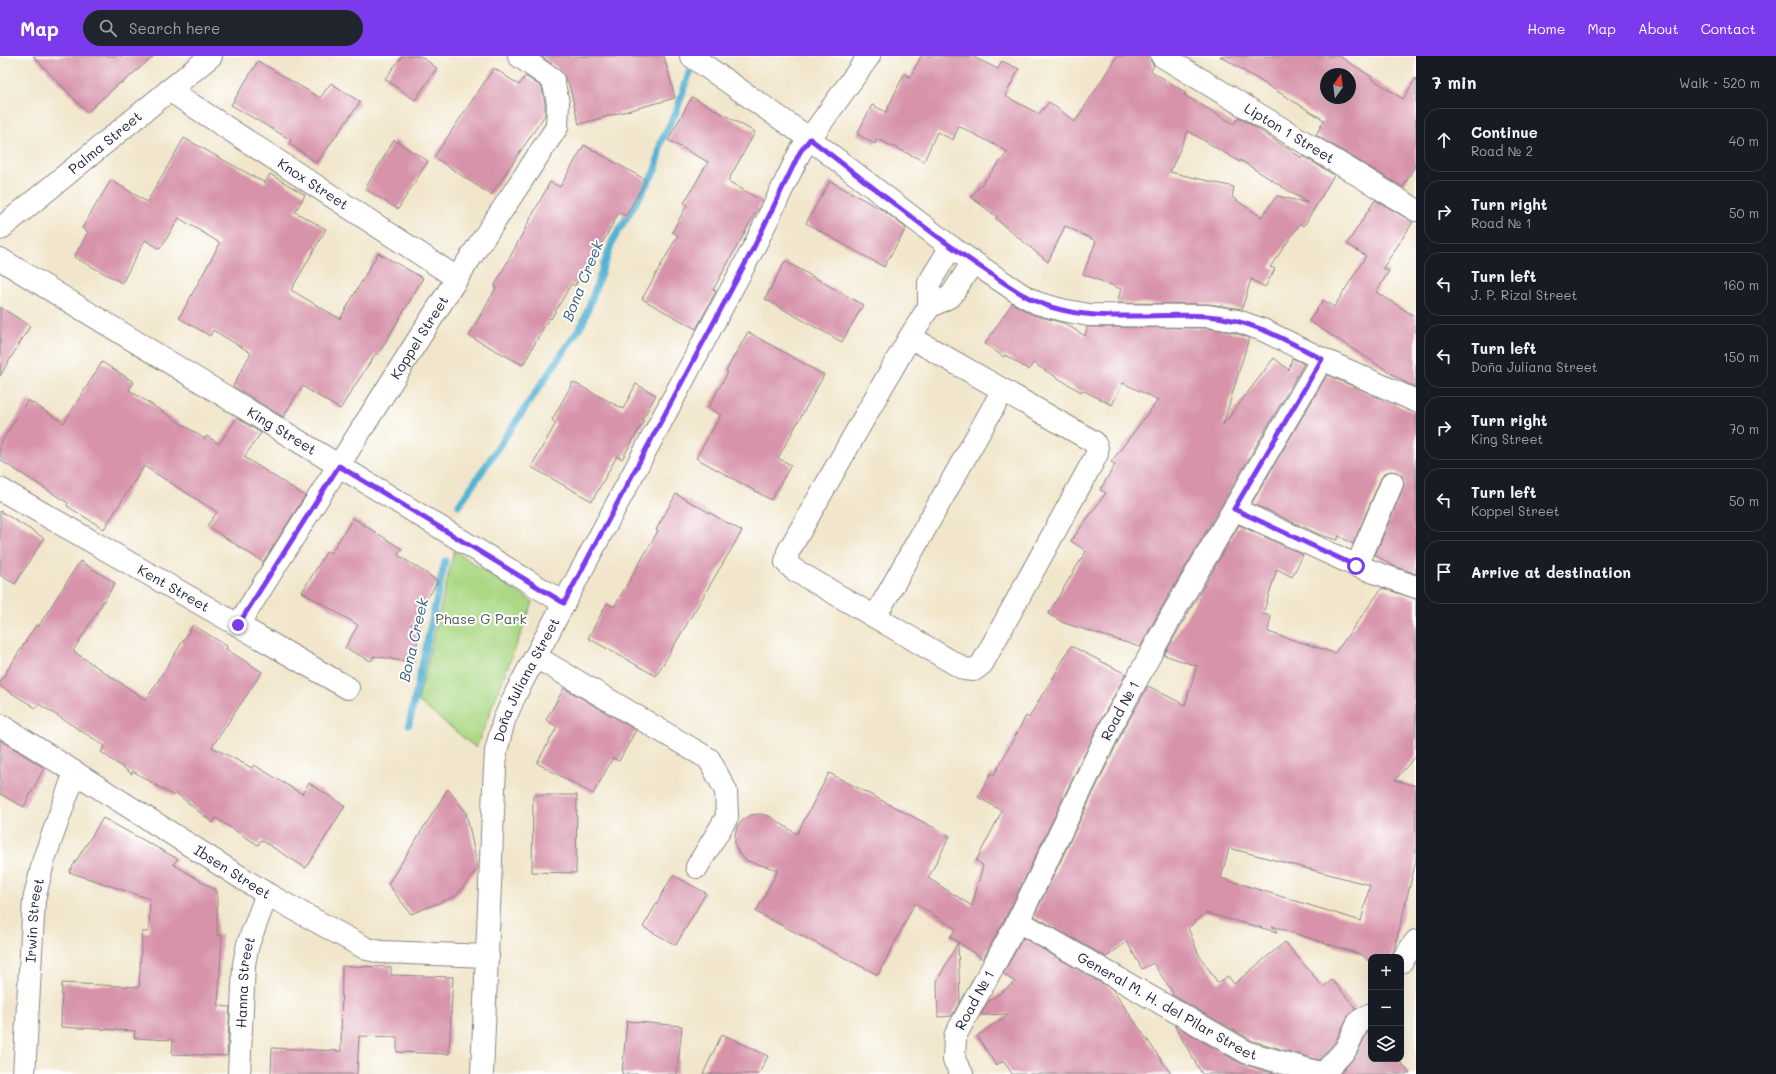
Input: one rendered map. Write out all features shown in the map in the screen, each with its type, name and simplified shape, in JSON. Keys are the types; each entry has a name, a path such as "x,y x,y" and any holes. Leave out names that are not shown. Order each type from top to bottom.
{"street":[{"name":"Palma Street","path":"0,229 212,56"},
{"name":"Koppel Street","path":"238,625 457,278 557,127 558,103 553,80 519,56"},
{"path":"691,56 810,139 951,247 1037,303 1089,315 1208,316 1238,321 1264,330 1322,359 1416,401"},
{"name":"Doña Juliana Street","path":"482,1074 496,752 504,720 564,603 754,247 800,152 869,56"},
{"name":"Lipton 1 Street","path":"1162,56 1416,210"},
{"name":"Knox Street","path":"169,90 457,278"},
{"path":"929,307 929,283 951,247"},
{"name":"King Street","path":"0,259 564,603"},
{"path":"910,337 1094,442 1097,448 1096,454 982,664 974,670 964,669 793,569 786,562 788,552 910,337 929,307 951,296 973,262"},
{"name":"Road № 1","path":"962,1074 954,1060 954,1036 1018,921 1112,725 1173,612 1322,359"},
{"path":"875,617 1003,390"},
{"path":"1356,566 1392,483"},
{"name":"Kent Street","path":"0,489 348,688"},
{"path":"1234,509 1356,566 1386,578 1416,587"},
{"path":"536,657 709,759 726,791 727,817 697,867"},
{"name":"Ibsen Street","path":"0,725 267,894 367,948 381,952 488,956"},
{"name":"Irwin Street","path":"24,1074 34,900 44,859 75,772"},
{"name":"Hanna Street","path":"239,1074 244,964 248,944 267,894"},
{"name":"General M. H. del Pilar Street","path":"1018,921 1248,1054 1323,1074"},
{"path":"1404,958 1416,941"},
{"path":"1323,1074 1346,1049 1359,1021 1368,1016"}],"green space":[{"name":"Phase G Park","path":"454,551 533,602 476,748 418,701"}],"building":[{"path":"33,56 154,56 122,83 121,82 87,112"},
{"path":"402,56 420,56 437,68 415,100 385,79"},
{"path":"541,56 664,56 675,98 579,124 568,81 566,83 565,77 560,70"},
{"path":"921,56 971,56 998,69 1002,61 1019,69 1005,96 1039,114 1049,102 1075,122 1117,56 1150,56 1151,62 1154,65 1151,71 1185,92 1184,95 1234,124 1239,117 1302,158 1303,156 1334,175 1304,226 1300,224 1270,267 1275,269 1265,287 1251,279 1242,309 1208,304 1117,303 1121,289 1083,274 1096,241 1065,226 1048,262 996,219 997,217 971,197 1008,152 959,126 953,140 937,132 924,161 877,139 875,144 857,134 872,105 886,112 904,74 910,77","holes":["1188,131 1240,162 1240,160 1308,203 1277,196 1261,217 1232,197 1234,187 1170,172"]},
{"path":"1220,56 1339,56 1403,99 1416,78 1416,164 1403,187 1316,135 1324,120"},
{"path":"258,61 320,98 331,83 360,102 317,163 289,143 291,140 231,105"},
{"path":"494,68 519,85 525,76 542,87 545,115 491,195 434,157"},
{"path":"692,97 755,132 728,181 762,201 713,290 716,291 696,329 642,299 678,235 672,232 687,205 684,203 708,162 668,140"},
{"path":"184,138 265,183 270,174 305,195 295,212 326,229 291,290 340,319 378,253 423,278 378,355 376,353 340,409 302,386 283,417 233,386 251,353 213,330 210,336 179,318 220,243 179,218 160,249 145,240 122,283 74,257 88,232 82,228 111,180 147,202"},
{"path":"394,140 428,161 398,209 365,189"},
{"path":"584,145 646,180 626,216 619,212 599,249 596,248 575,286 571,284 551,319 549,318 523,365 469,336 496,288 494,287 550,182 560,187"},
{"path":"830,181 884,211 906,228 884,267 806,223"},
{"path":"1375,200 1413,222 1383,268 1389,271 1376,292 1416,317 1416,387 1408,384 1309,321 1323,300 1334,307 1366,256 1347,244"},
{"path":"785,261 863,305 842,342 765,299"},
{"path":"1012,303 1033,315 1064,323 1085,336 1087,327 1207,328 1235,333 1249,338 1223,425 1274,358 1289,370 1292,358 1304,364 1140,647 1064,623 1048,614 1086,551 1071,541 1106,493 1100,490 1115,465 1111,462 1158,400 1123,383 1112,405 1082,390 1081,392 1033,363 1029,370 1005,355 1004,357 985,344"},
{"path":"0,307 30,326 0,376"},
{"path":"748,332 824,375 778,458 791,465 771,500 696,458 721,415 708,408 728,372 726,371"},
{"path":"102,362 134,382 129,390 205,439 207,436 219,444 237,418 261,433 244,457 305,496 263,562 207,526 217,512 144,466 104,529 67,506 68,503 0,460 0,444 28,400 64,423"},
{"path":"1327,375 1416,413 1416,574 1394,566 1375,555 1404,487 1402,476 1397,472 1390,471 1385,473 1381,478 1353,544 1339,536 1337,540 1318,534 1252,503"},
{"path":"573,382 623,409 636,384 656,395 642,420 644,421 622,459 617,456 592,501 531,467 556,423 552,420"},
{"path":"676,494 742,531 656,676 588,638 607,603 614,607 658,531 656,530"},
{"path":"0,511 44,538 15,584 0,575"},
{"path":"353,518 402,549 398,555 438,581 411,625 420,626 414,663 374,656 371,661 345,648 358,625 302,592 327,551 331,553"},
{"path":"1239,525 1303,555 1292,577 1277,569 1263,614 1271,616 1268,632 1335,653 1382,588 1416,599 1416,756 1395,780 1416,786 1416,861 1394,950 1392,954 1368,954 1368,960 1362,955 1272,926 1277,932 1206,913 1188,928 1199,955 1218,983 1228,976 1234,984 1285,942 1323,987 1332,980 1356,1008 1348,1016 1335,1042 1319,1060 1253,1041 1172,995 1173,993 1153,963 1142,969 1127,942 1106,957 1034,916 1123,731 1148,686 1185,705 1197,666 1164,655","holes":["1229,848 1370,885 1361,921 1221,878"]},
{"path":"80,561 115,583 73,651 146,700 193,625 227,646 226,649 262,672 212,747 252,768 254,765 302,794 309,783 345,806 306,868 261,840 258,845 216,818 213,823 176,793 174,796 133,771 132,774 101,752 105,746 39,704 36,708 0,686 0,682 36,625 38,627"},
{"path":"1071,646 1126,674 1101,720 1007,915 983,959 950,937 956,929 915,903 878,975 756,912 778,870 747,861 739,854 735,844 737,826 751,815 760,814 769,816 797,834 829,773 950,836 928,878 972,906 983,865 976,861 1002,811 978,797 991,773 994,775 1026,716 1029,718 1043,693 1044,694"},
{"path":"564,688 636,730 619,761 613,758 593,794 537,763 557,727 546,720"},
{"path":"0,740 44,768 24,807 0,794"},
{"path":"448,789 466,812 478,868 456,896 411,914 388,884"},
{"path":"533,795 577,795 576,873 532,872"},
{"path":"103,818 178,859 173,864 217,891 217,935 222,935 218,1006 230,1007 227,1056 172,1054 173,1040 134,1038 135,1031 61,1027 62,983 139,987 142,932 149,932 150,899 69,872"},
{"path":"673,875 706,893 676,945 643,927"},
{"path":"1023,938 1112,989 1171,1074 1012,1074 1004,1061 996,1065 977,1036 1009,1014 981,1015 987,1003 1015,982 1003,974"},
{"path":"958,942 960,1001 952,1016 938,1017 937,981"},
{"path":"342,966 391,967 391,975 453,977 449,1054 397,1052 397,1037 359,1036 357,1074 271,1074 272,1048 341,1051"},
{"path":"627,1021 682,1026 677,1074 622,1074"},
{"path":"1174,1025 1242,1064 1277,1074 1202,1074"},
{"path":"1368,1031 1368,1062 1400,1062 1410,1074 1340,1074 1357,1054"},
{"path":"722,1034 768,1056 759,1074 703,1074"}],"waterway":[{"name":"Bona Creek","path":"459,505 583,323 613,240 656,169 661,142 677,110 689,73"},
{"name":"Bona Creek","path":"409,724 445,561"}],"route":[{"path":"238,625 339,466 564,603 754,247 800,152 810,139 951,247 1019,293 1037,303 1089,315 1208,316 1238,321 1264,330 1291,342 1322,359 1234,509 1356,566"}]}
